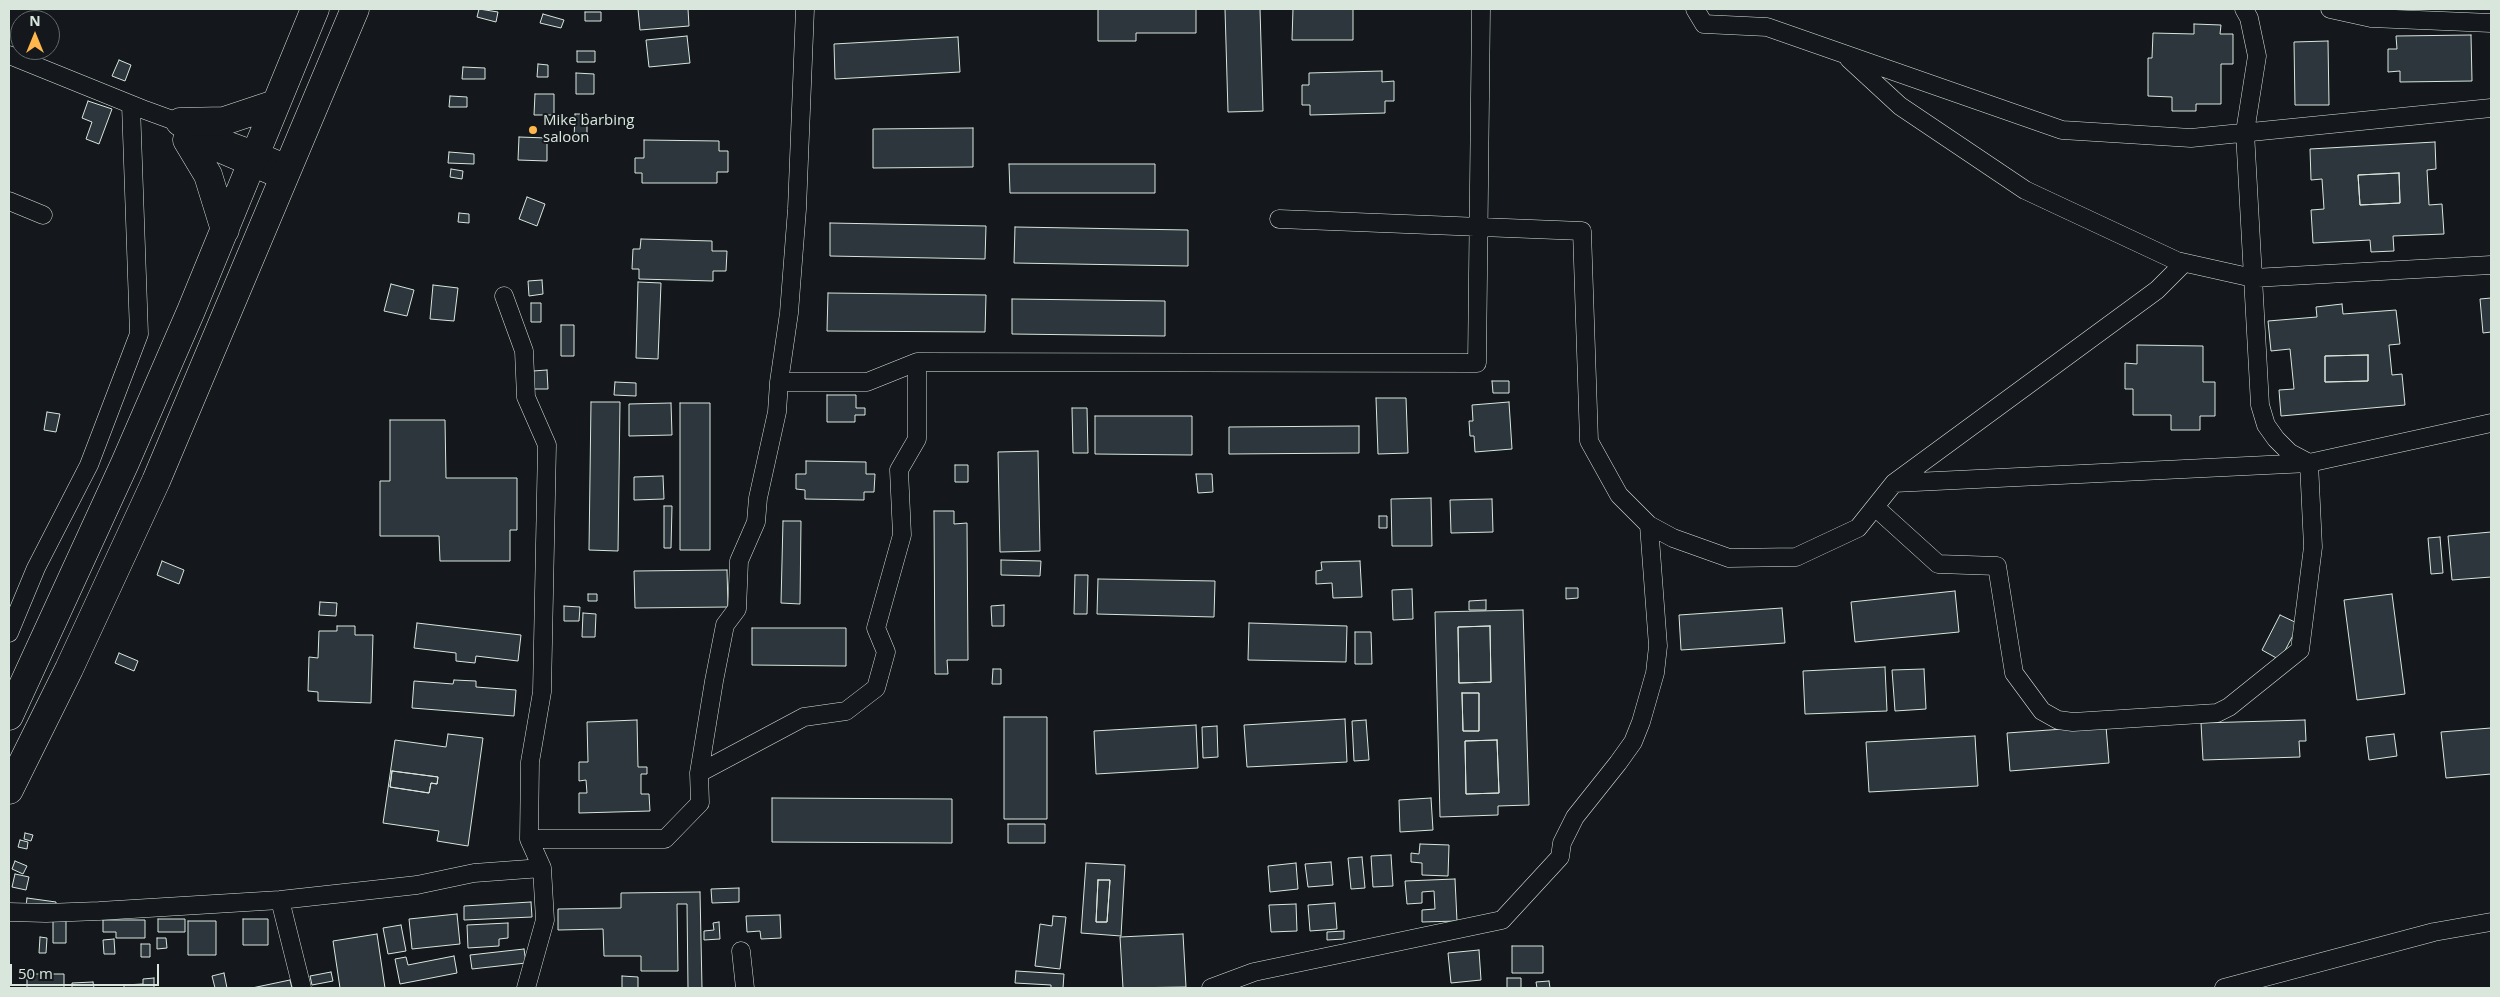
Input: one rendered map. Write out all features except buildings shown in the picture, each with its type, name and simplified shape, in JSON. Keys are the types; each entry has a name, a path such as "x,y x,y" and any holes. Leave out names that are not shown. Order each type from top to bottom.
{"highway":[{"path":"9,716 125,464 225,230 315,9"},
{"path":"9,790 69,669 156,481 226,319 285,172 354,9"},
{"path":"225,230 208,175 184,131 224,121 275,104"}],"street":[{"path":"529,839 665,839 700,803 699,773 725,625 737,609 739,562 756,522 758,498 777,412 779,382 789,314 797,209 805,9"},
{"path":"779,382 866,382 917,362 1477,363 1481,9"},
{"path":"1695,9 1704,24 1767,27 2062,130 2191,138 2491,108"},
{"path":"2244,9 2249,18 2257,56 2245,132 2260,405 2266,425 2276,440 2290,453 2309,463"},
{"path":"2330,9 2371,18 2491,23"},
{"path":"1842,54 1900,106 2025,190 2184,263 2253,278 2491,264"},
{"path":"9,55 138,108 170,131 184,131 285,172"},
{"path":"9,633 36,568 89,465 139,334 138,108"},
{"path":"9,201 43,215"},
{"path":"1279,219 1582,231 1588,441 1620,495 1649,525 1673,538 1729,558 1796,557 1858,528 1894,483 2157,290 2184,263"},
{"path":"504,296 524,351 526,397 548,445 542,692 530,762 529,839 542,868 545,920 526,988"},
{"path":"699,773 804,717 846,710 876,688 886,652 876,628 902,534 900,470 916,439 917,362"},
{"path":"1894,483 2309,463 2491,423"},
{"path":"1875,507 1938,564 1997,566 2014,673 2042,710 2058,720 2073,722 2217,713 2229,707 2300,650 2313,547 2309,463"},
{"path":"1211,988 1254,972 1502,920 1560,857 1562,843 1575,817 1618,764 1633,742 1641,722 1652,688 1658,646 1649,525"},
{"path":"9,912 46,914 280,900 416,885 474,873 542,868"},
{"path":"280,900 302,988"},
{"path":"2224,988 2434,932 2491,922"},
{"path":"741,951 745,988"}],"place":[{"name":"Mike barbing saloon","path":"533,130"}]}
